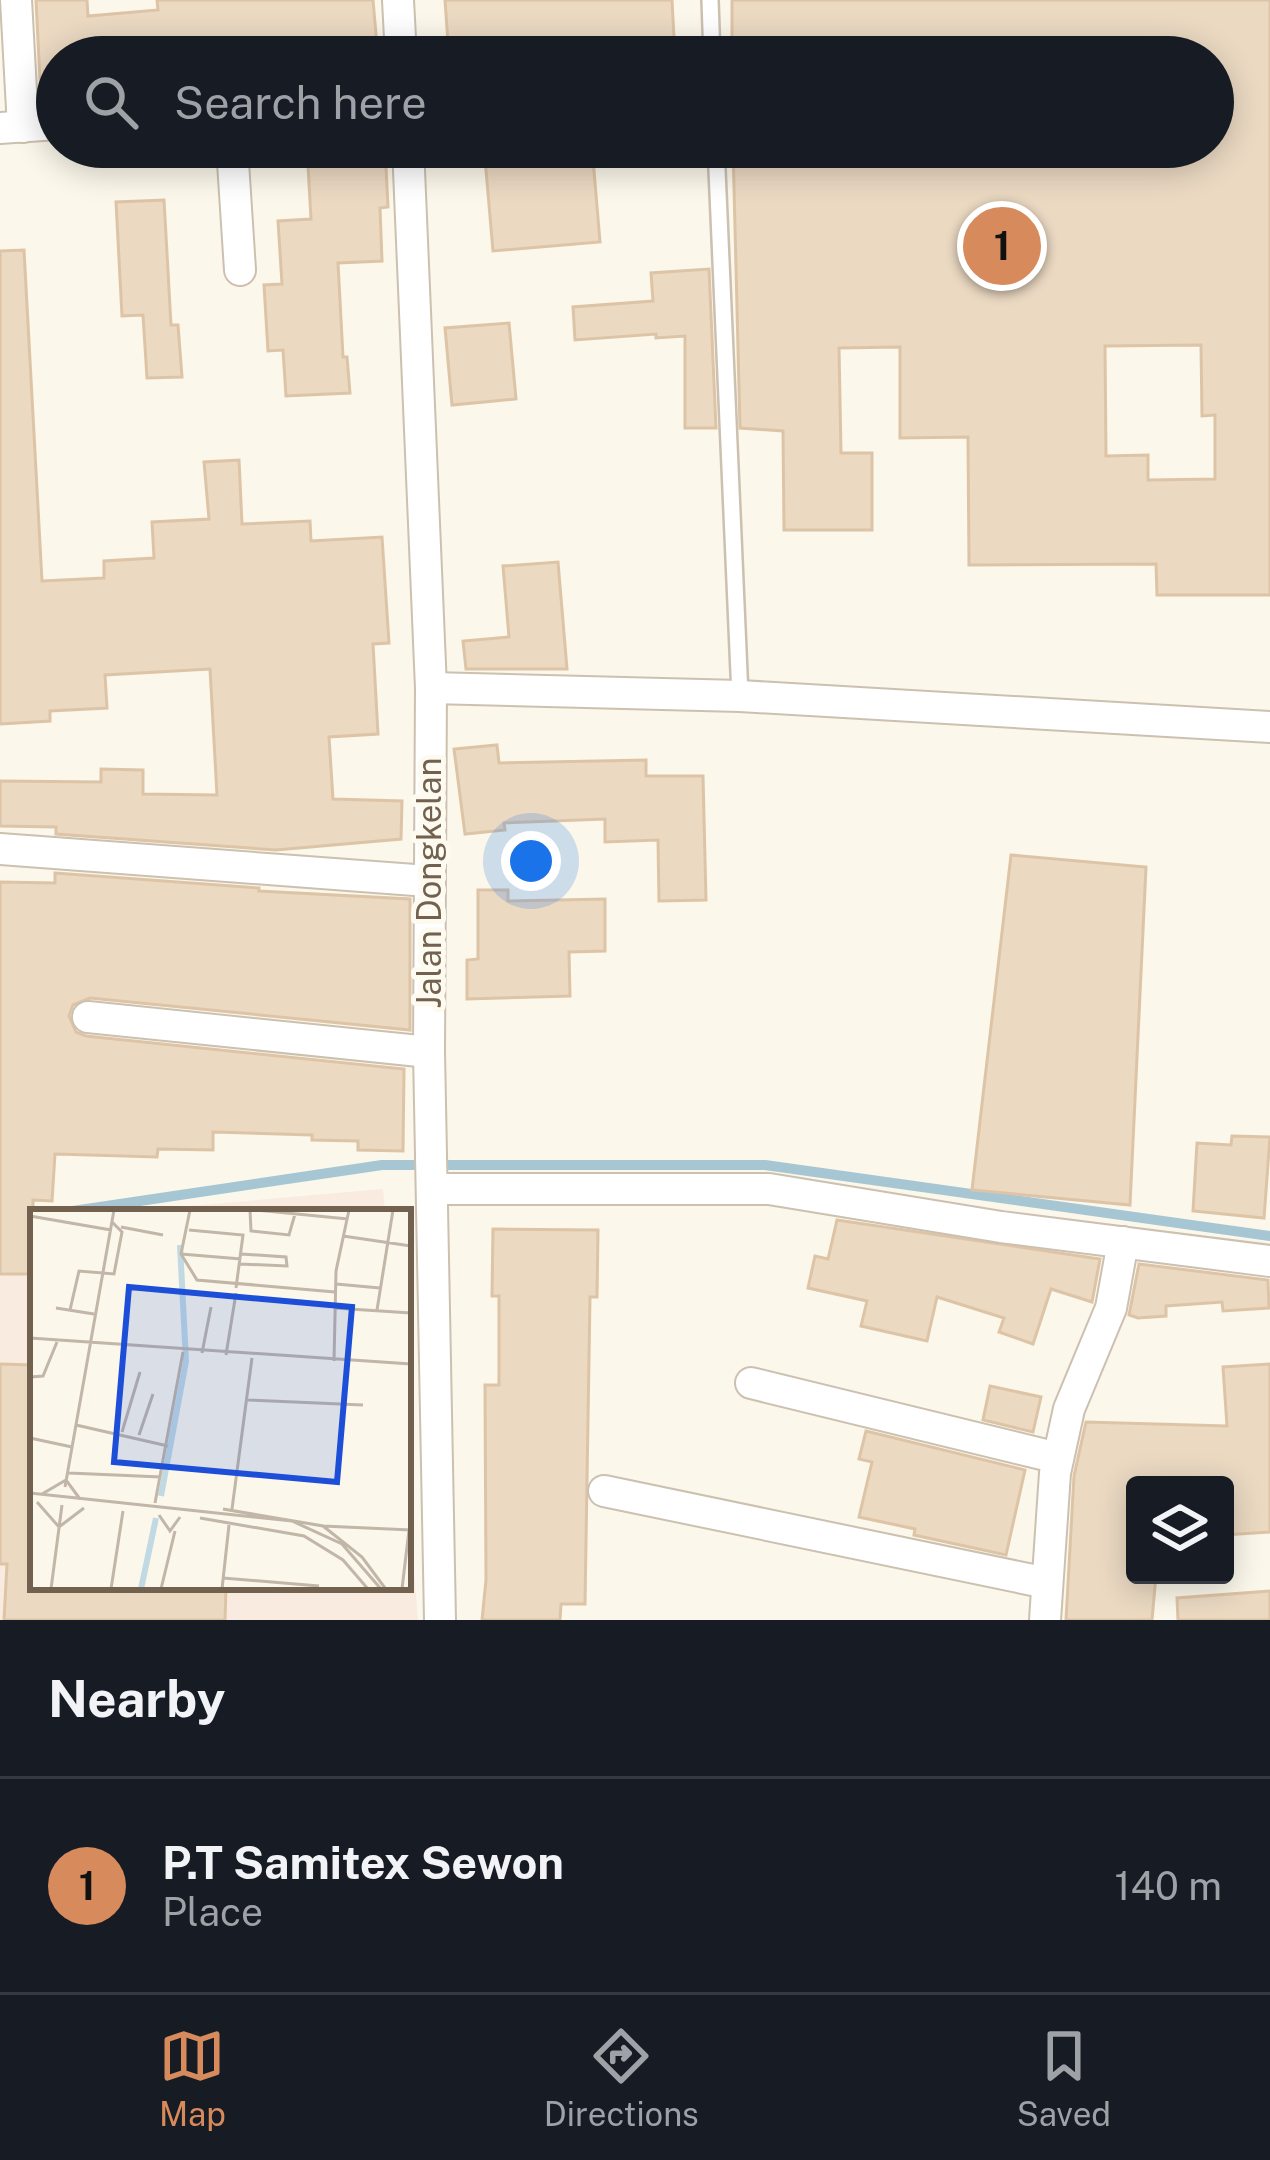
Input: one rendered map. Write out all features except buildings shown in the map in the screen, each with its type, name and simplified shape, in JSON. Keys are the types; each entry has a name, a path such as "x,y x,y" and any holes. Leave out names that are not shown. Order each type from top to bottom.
{"street":[{"path":"11,128 16,0"},
{"path":"398,0 400,36"},
{"path":"233,168 240,270"},
{"name":"Jalan Dongkelan","path":"408,168 430,688 429,1052 440,1620"},
{"path":"430,688 740,696 1270,728"},
{"path":"0,849 428,881"},
{"path":"88,1017 429,1052"},
{"path":"433,1189 769,1189 1001,1228 1270,1262"},
{"path":"1045,1620 1058,1458 1069,1409 1111,1308 1123,1243"},
{"path":"751,1383 1058,1458"},
{"path":"604,1491 1047,1583"}],"lane":[{"path":"710,0 711,36"},
{"path":"717,168 740,696"}],"shaded area":[{"path":"383,1189 385,1209 155,1209"},
{"path":"30,1220 30,1590 411,1590 411,1536 418,1620 0,1620 0,1222"}],"waterway":[{"path":"86,1209 382,1165 765,1165 1270,1236"}],"place":[{"name":"P.T Samitex Sewon","path":"1002,246"}]}
